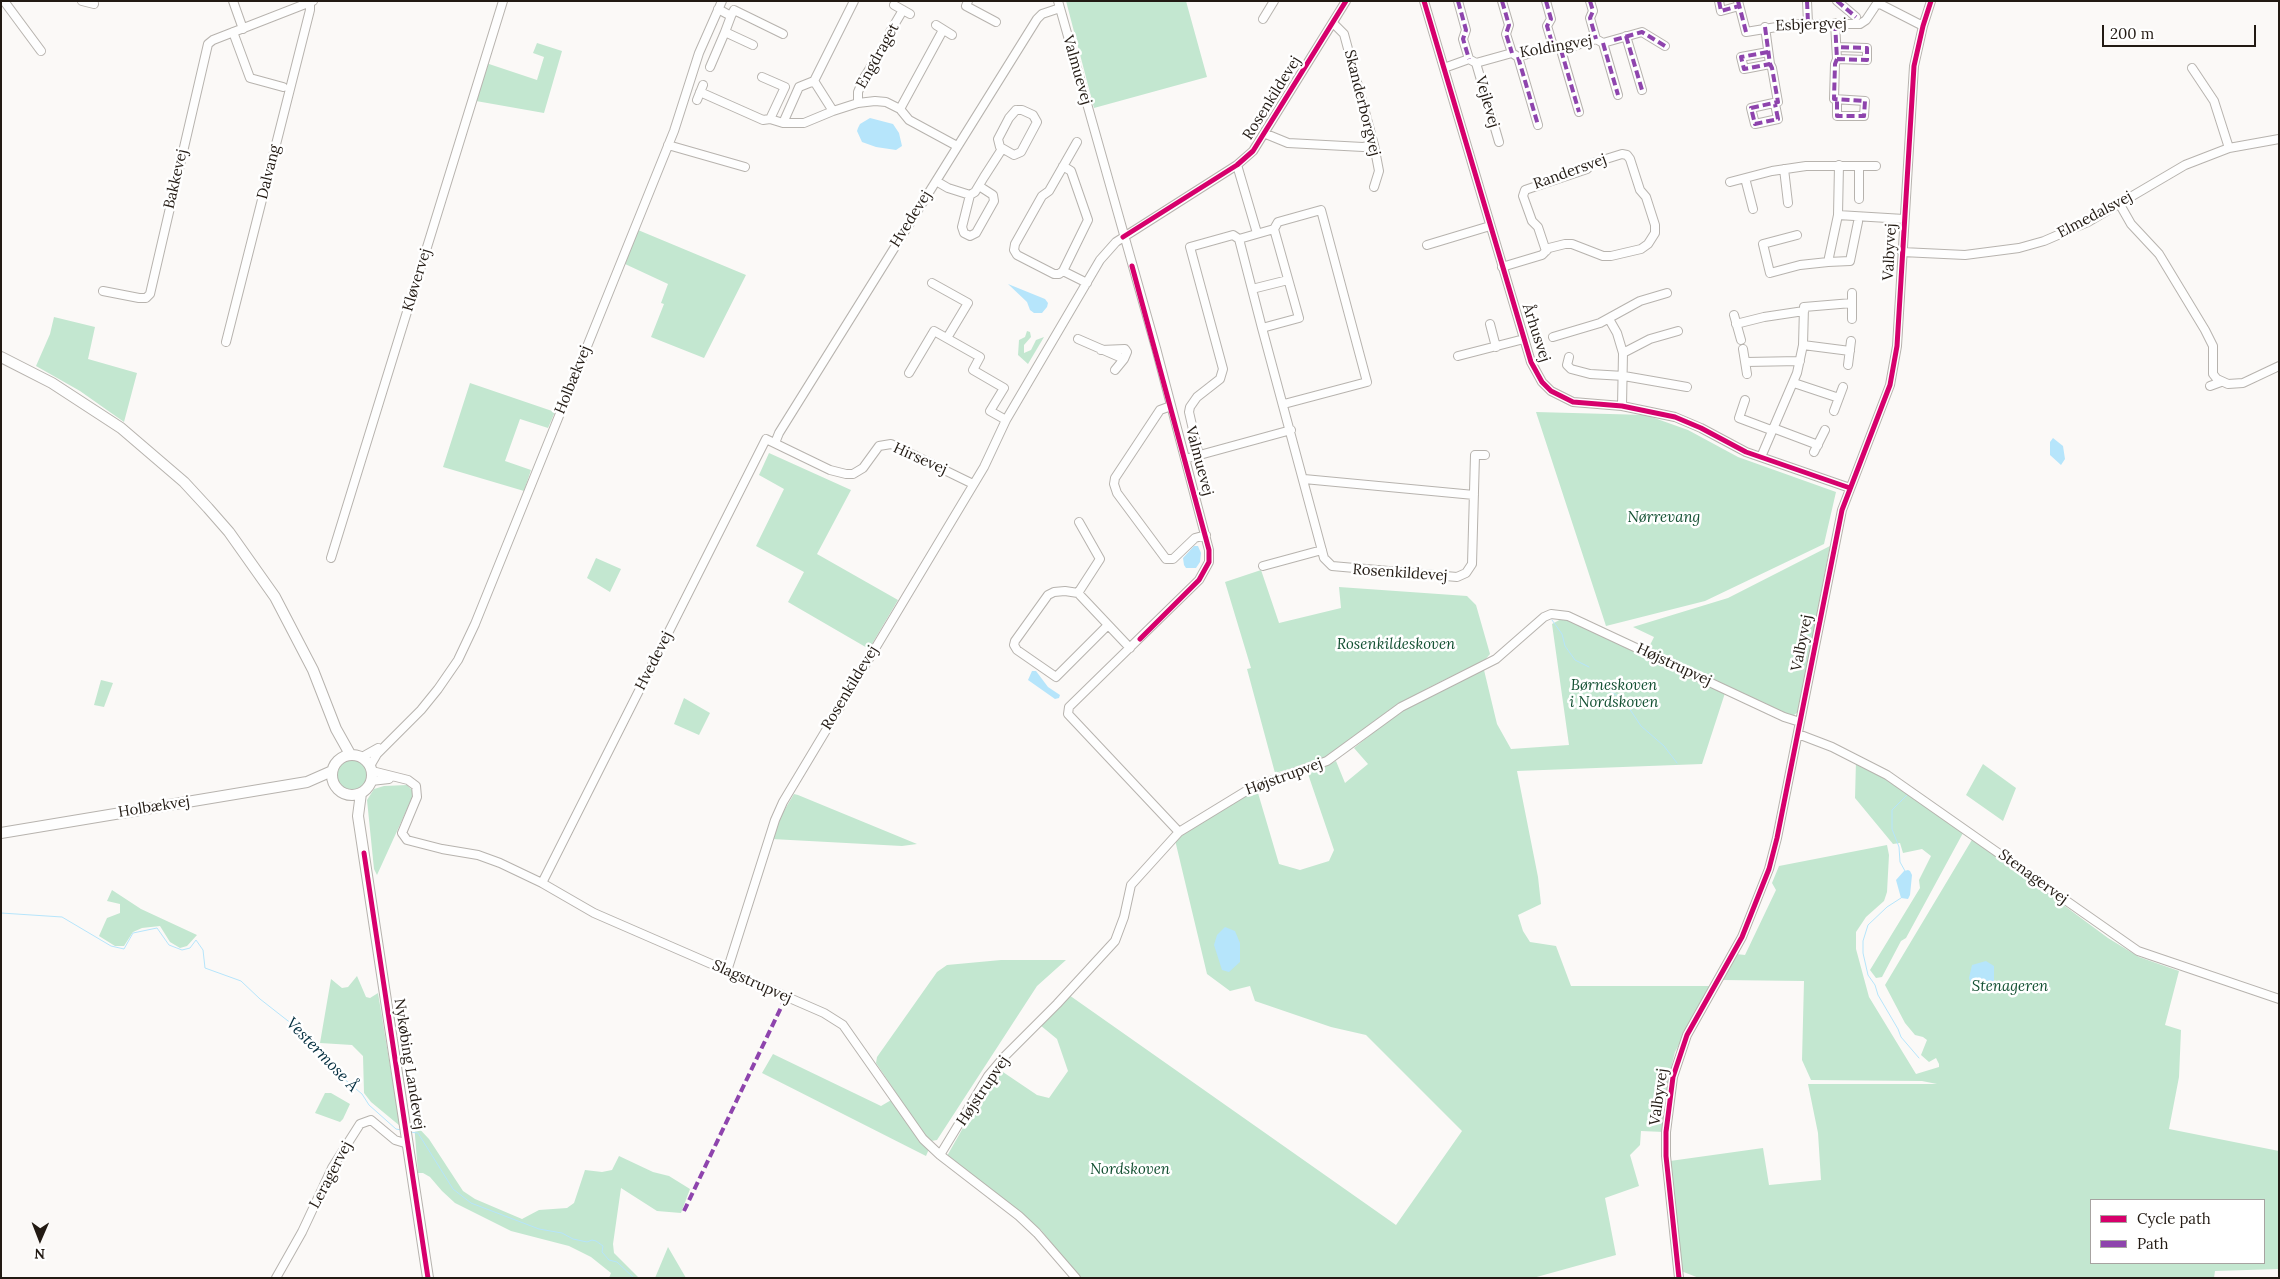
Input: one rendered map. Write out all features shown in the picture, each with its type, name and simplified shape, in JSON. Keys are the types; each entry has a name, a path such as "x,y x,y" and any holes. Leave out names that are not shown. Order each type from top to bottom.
{"main road":[{"path":"1,357 52,383 121,428 184,482 229,532 275,597 313,670 345,756"},
{"path":"345,756 362,757 371,773 361,793 350,795 340,791 333,783 332,771 336,762 345,756"},
{"name":"Holbækvej","path":"307,782 332,771"},
{"name":"Holbækvej","path":"1,833 307,782 333,783"},
{"name":"Nykøbing Landevej","path":"358,816 361,793"},
{"name":"Nykøbing Landevej","path":"350,795 358,816 428,1278"}],"street":[{"path":"4,1 41,51"},
{"path":"82,1 94,4"},
{"path":"234,1 243,29"},
{"name":"Kløvervej","path":"331,558 503,1"},
{"path":"783,123 798,87 814,81 854,1"},
{"path":"1263,19 1274,1"},
{"name":"Rosenkildevej","path":"727,971 775,820 783,802 973,484 1006,420 1106,252 1123,237 1237,165 1253,151 1266,134 1346,1"},
{"name":"Århusvej","path":"1424,1 1524,340 1536,373 1551,391 1573,402 1622,406 1675,417 1761,457 1850,488"},
{"name":"Vejlevej","path":"1458,1 1466,30 1463,39 1498,142"},
{"path":"1502,1 1509,25 1506,34 1515,55 1538,125"},
{"path":"1546,1 1551,19 1547,26 1557,48 1579,112"},
{"path":"1590,1 1593,11 1590,18 1618,95"},
{"path":"1719,1 1721,11 1738,4"},
{"path":"1807,1 1808,23"},
{"path":"1837,1 1856,17"},
{"name":"Valbyvej","path":"1679,1278 1666,1156 1666,1132 1673,1078 1687,1035 1733,954 1762,888 1777,838 1838,527 1850,488 1882,410 1892,377 1897,346 1912,89 1923,26 1932,1"},
{"name":"Bakkevej","path":"103,291 139,298 146,298 150,294 206,49 213,40 312,2"},
{"name":"Dalvang","path":"226,342 312,2"},
{"path":"965,4 996,22"},
{"name":"Esbjergvej","path":"1738,4 1746,32 1765,27 1808,23 1862,23 1876,6 1880,4 1923,26"},
{"path":"720,5 731,16"},
{"name":"Holbækvej","path":"371,773 377,754 421,710 438,689 463,650 668,145 699,53 720,5"},
{"name":"Engdraget","path":"858,103 858,92 864,78 907,12 894,5"},
{"name":"Hvedevej","path":"774,443 779,432 1037,19 1042,14 1059,5"},
{"name":"Valmuevej","path":"1059,5 1210,550 1206,571 1069,707 1068,714 1179,832"},
{"path":"710,67 734,10 783,34"},
{"name":"Skanderborgvej","path":"1333,23 1344,34 1374,145 1379,171 1374,187"},
{"path":"1835,23 1835,42 1838,47 1837,59 1834,64 1834,99 1837,100"},
{"path":"936,25 952,35"},
{"path":"1765,27 1778,102 1775,104"},
{"path":"900,110 943,30"},
{"path":"233,32 250,78 284,87"},
{"path":"725,32 753,46"},
{"name":"Koldingvej","path":"1444,68 1472,61 1599,41 1642,32 1666,46"},
{"path":"1626,36 1642,90"},
{"path":"1837,59 1867,60 1867,48 1838,47"},
{"path":"1768,52 1741,57 1744,69 1770,64"},
{"path":"2192,68 2214,101 2229,148"},
{"path":"762,77 785,87 770,119"},
{"path":"814,81 833,111"},
{"name":"Engdraget","path":"700,93 763,120 770,119 783,123 804,123 858,103 881,102 891,104 909,120 957,146"},
{"path":"1016,110 1022,110 1035,118 1036,126 1021,152 1014,155 1002,149 998,145 999,137 1012,113 1016,110"},
{"path":"1266,134 1288,143 1363,147 1374,145"},
{"name":"Elmedalsvej","path":"1902,252 1965,255 2019,248 2066,232 2185,165 2229,148 2279,139"},
{"path":"1063,166 1071,171 1088,220 1063,271 1059,274 1054,274 1017,255 1014,247 1042,196 1049,190 1063,166 1077,142"},
{"path":"668,145 745,167"},
{"path":"979,186 993,195 994,201 976,233 970,236 964,233 962,227 970,195 979,186 1002,149"},
{"name":"Randersvej","path":"1502,267 1542,255 1546,251 1549,248 1572,244 1604,256 1611,256 1641,249 1653,240 1655,225 1646,197 1640,190 1630,158 1622,154 1593,163 1587,169 1528,187 1525,190 1524,196 1532,222 1538,227 1546,251"},
{"path":"1237,165 1257,233"},
{"path":"1828,262 1838,215 1839,165"},
{"path":"1730,182 1784,169 1839,165 1876,166"},
{"path":"1858,199 1860,166"},
{"path":"1784,169 1788,203"},
{"path":"1744,178 1753,209"},
{"path":"936,181 948,188 970,195"},
{"path":"2119,203 2131,224 2158,254 2205,330 2213,346 2213,374 2221,382"},
{"path":"1262,328 1299,318 1274,229 1278,222 1322,210 1367,382 1284,404"},
{"path":"1838,215 1904,219"},
{"path":"1797,235 1763,244 1770,273 1800,265 1850,261 1858,222"},
{"path":"1426,245 1490,226"},
{"path":"1198,456 1189,412 1190,407 1197,397 1220,379 1223,369 1190,247 1233,235 1240,238 1274,229"},
{"name":"Rosenkildevej","path":"1240,238 1262,328 1322,550 1328,564 1336,568 1461,576 1470,569 1472,564 1475,455 1485,455"},
{"path":"1063,271 1087,283"},
{"path":"1252,289 1288,280"},
{"path":"932,282 968,303 947,338"},
{"path":"1553,337 1609,319 1640,301 1667,293"},
{"path":"1852,293 1852,319"},
{"path":"1761,457 1794,383 1803,345 1804,307 1852,303"},
{"path":"1736,324 1764,317 1804,311"},
{"path":"1734,315 1741,340"},
{"path":"1609,319 1617,333 1623,353 1622,406"},
{"path":"1490,324 1496,347"},
{"path":"909,373 934,331 980,357 973,370 1004,388 990,411 1006,420"},
{"path":"1623,353 1650,339 1678,331"},
{"path":"1078,339 1100,350 1125,349 1127,352 1116,370"},
{"name":"Århusvej","path":"1458,356 1524,340"},
{"path":"1848,365 1851,341"},
{"path":"1803,345 1850,352"},
{"path":"1743,349 1748,374"},
{"path":"1570,357 1567,365 1571,369 1599,376 1624,376 1687,387"},
{"path":"1746,362 1800,361"},
{"path":"2210,386 2221,382 2242,383 2279,366"},
{"path":"1794,383 1839,398"},
{"path":"1834,411 1843,387"},
{"path":"1746,400 1739,418 1772,429 1816,449 1826,430"},
{"path":"1171,406 1160,410 1115,478 1117,493 1166,559 1173,559 1195,538 1206,535"},
{"path":"1186,459 1290,430"},
{"name":"Hvedevej","path":"542,883 766,439"},
{"name":"Hirsevej","path":"766,439 830,470 846,474 853,474 863,468 879,446 890,444 973,484"},
{"path":"1304,478 1474,494"},
{"path":"1078,522 1100,559 1078,593"},
{"path":"1263,566 1322,550"},
{"path":"1108,626 1056,677 1017,650 1014,645 1048,595 1054,592 1065,591 1078,593 1130,648"},
{"name":"Højstrupvej","path":"940,1155 984,1084 1004,1057 1057,1004 1115,941 1124,917 1130,885 1179,832 1251,788 1327,761 1401,707 1496,659 1544,617 1552,614 1568,616 1784,717 1800,722"},
{"name":"Stenagervej","path":"1798,734 1832,747 1887,775 2133,948 2148,955 2279,999"},
{"name":"Holbækvej","path":"362,757 370,755 390,740"},
{"name":"Slagstrupvej","path":"371,773 412,782 417,793 403,830 404,838 431,847 488,858 542,883 594,913 824,1013 844,1025 923,1139 940,1155 1019,1216 1037,1233 1076,1278"},
{"name":"Leragervej","path":"276,1278 302,1232 332,1168 360,1124 371,1120 395,1140 407,1135"}],"green space":[{"path":"1066,1 1186,1 1207,77 1094,108"},
{"path":"537,43 562,51 544,113 476,101 486,63 537,80 544,57 533,53"},
{"path":"638,230 746,275 704,358 651,337 664,304 661,303 668,284 625,264"},
{"path":"54,317 95,327 88,359 137,373 124,422 80,391 36,366 50,334"},
{"path":"1027,331 1030,332 1031,337 1024,345 1024,353 1031,350 1036,340 1044,337 1028,364 1018,355 1019,340 1025,337"},
{"path":"470,383 555,412 548,428 520,419 505,461 531,470 524,491 443,467"},
{"name":"Nørrevang","path":"1536,412 1646,415 1688,430 1738,457 1836,492 1824,544 1705,601 1606,626"},
{"path":"769,453 851,490 817,554 898,600 869,649 788,602 804,572 756,546 784,489 759,475"},
{"path":"1830,546 1798,712 1794,715 1790,716 1648,649 1654,637 1633,627 1728,598"},
{"path":"596,558 621,569 610,592 587,578"},
{"name":"Rosenkildeskoven","path":"1261,570 1279,623 1341,608 1339,587 1467,596 1476,605 1490,654 1485,660 1428,688 1383,715 1321,760 1275,773 1247,669 1251,668 1225,582"},
{"name":"Nordskoven","path":"1563,618 1574,621 1725,693 1702,764 1517,771 1538,877 1541,904 1518,915 1523,931 1530,942 1556,946 1571,986 1711,986 1675,1052 1667,1084 1664,1132 1641,1131 1640,1145 1630,1155 1639,1186 1605,1198 1616,1255 1533,1278 1080,1278 1041,1230 947,1156 997,1068 1037,1095 1049,1098 1068,1071 1057,1039 1040,1025 1069,995 1396,1225 1462,1131 1366,1035 1331,1027 1255,1001 1250,986 1230,991 1207,974 1175,840 1252,791 1258,793 1279,864 1300,870 1329,861 1334,850 1308,774 1336,761 1345,783 1368,764 1354,748 1402,710 1484,670 1497,724 1511,749 1569,745 1552,624"},
{"path":"101,680 113,683 104,707 94,705"},
{"path":"684,698 710,713 699,735 674,724"},
{"path":"352,758 364,763 369,775 364,787 352,792 340,787 335,775 340,763"},
{"path":"1856,761 1883,775 1963,833 1906,938 1901,941 1882,977 1876,978 1870,970 1920,888 1919,880 1931,856 1922,849 1903,853 1900,843 1893,844 1855,798"},
{"path":"1983,764 2016,788 2003,821 1966,795"},
{"path":"407,785 413,791 413,796 377,875 374,869 367,800 374,789 384,786"},
{"path":"794,794 917,844 902,846 772,839 782,814"},
{"name":"Stenageren","path":"1973,838 2108,938 2139,957 2179,971 2165,1025 2181,1030 2179,1077 2169,1129 2279,1151 2279,1269 2215,1271 2214,1278 1699,1278 1681,1271 1670,1161 1763,1148 1769,1185 1821,1180 1818,1133 1808,1084 1937,1084 1922,1081 1811,1080 1802,1060 1804,981 1722,980 1736,954 1745,955 1776,890 1772,883 1779,866 1887,845 1889,855 1887,892 1884,901 1866,917 1856,932 1856,949 1869,997 1916,1074 1939,1067 1936,1058 1929,1062 1921,1055 1927,1040 1915,1035 1905,1023 1885,985"},
{"path":"112,890 141,909 197,935 187,946 180,948 170,942 160,926 142,928 133,932 124,946 115,946 99,936 107,918 120,913 120,904 107,901"},
{"path":"1001,960 1066,960 1037,986 937,1140 931,1141 926,1137 876,1063 877,1057 937,972 947,965"},
{"path":"357,976 366,997 370,998 378,993 400,1126 371,1102 364,1093 363,1056 352,1045 320,1043 331,979 342,988 348,987"},
{"path":"773,1054 881,1106 893,1099 929,1149 926,1156 762,1073"},
{"path":"325,1093 331,1093 350,1104 340,1122 315,1113"},
{"path":"414,1123 429,1139 463,1191 475,1199 522,1219 539,1210 567,1208 574,1203 585,1170 602,1172 612,1170 619,1156 653,1172 669,1176 690,1189 681,1213 657,1211 621,1188 613,1244 614,1253 639,1278 609,1278 611,1273 591,1257 569,1246 511,1231 455,1203 430,1177 423,1173 418,1173"},
{"path":"668,1247 686,1278 655,1278"}],"water":[{"path":"870,118 893,124 899,133 902,146 896,150 876,147 862,142 857,131 858,128 860,124"},
{"path":"1008,284 1045,299 1048,303 1047,307 1042,313 1034,313 1030,310 1027,302"},
{"path":"2053,438 2063,446 2065,459 2061,465 2050,455 2050,442"},
{"path":"1194,546 1198,546 1201,553 1200,562 1196,568 1186,568 1183,558"},
{"path":"1032,671 1036,671 1048,687 1060,695 1059,698 1055,699 1028,680"},
{"path":"1908,870 1912,875 1908,899 1901,898 1896,880 1904,871"},
{"path":"1225,927 1235,931 1240,943 1240,962 1229,972 1222,970 1214,945 1217,935"},
{"path":"1986,961 1994,966 1994,981 1984,989 1972,988 1969,978 1972,965"}],"waterway":[{"path":"1552,620 1562,634 1565,646 1575,660 1589,667"},
{"path":"1600,680 1605,688 1623,699 1641,726 1664,746 1677,763"},
{"path":"1905,871 1900,862 1899,847 1892,829 1892,810 1907,795"},
{"path":"1901,898 1887,907 1868,925 1863,941 1863,953 1868,975 1875,985 1878,995 1901,1037 1919,1058"},
{"name":"Vestermose Å","path":"1,913 62,917 111,946 124,949 133,933 157,928 169,945 182,950 190,948 196,940 203,950 205,968 241,981 260,999 306,1035 311,1046 336,1072 362,1094 369,1105 396,1129 401,1130"},
{"name":"Vestermose Å","path":"410,1132 418,1133 453,1189 471,1203 539,1229 562,1233 573,1239 587,1242 596,1241 603,1246 602,1252 609,1260 617,1262 634,1278"}],"marked path":[{"path":"1458,1 1466,30 1463,39 1469,59"},
{"path":"1502,1 1509,25 1506,34 1512,53"},
{"path":"1546,1 1551,19 1547,26 1553,46"},
{"path":"1590,1 1593,11 1590,18 1596,39"},
{"path":"1719,1 1721,11 1739,6"},
{"path":"1738,1 1746,32"},
{"path":"1807,1 1808,23"},
{"path":"1837,1 1856,17"},
{"path":"1835,23 1837,59 1835,64 1834,99 1865,101 1864,116 1837,116 1837,100"},
{"path":"1765,27 1778,102 1751,108 1755,124 1778,119 1775,104"},
{"path":"1614,40 1642,32 1665,46"},
{"path":"1626,36 1642,90"},
{"path":"1603,43 1618,95"},
{"path":"1837,47 1867,48 1867,60 1837,59"},
{"path":"1561,50 1579,112"},
{"path":"1768,52 1741,57 1744,69 1770,64"},
{"path":"1518,57 1538,125"},
{"path":"684,1211 786,997"}],"cycle path":[{"path":"1123,237 1237,165 1253,151 1346,1"},
{"path":"1424,1 1531,362 1542,382 1551,391 1573,402 1622,406 1675,417 1701,428 1746,452 1850,488"},
{"path":"1679,1278 1666,1156 1666,1132 1673,1077 1687,1035 1742,937 1769,869 1777,838 1842,510 1890,385 1897,346 1914,66 1931,1"},
{"path":"1132,266 1209,550 1209,562 1199,580 1140,639"},
{"path":"364,853 428,1278"}],"park label":[{"name":"Børneskoven i Nordskoven","path":"1614,694"}]}
